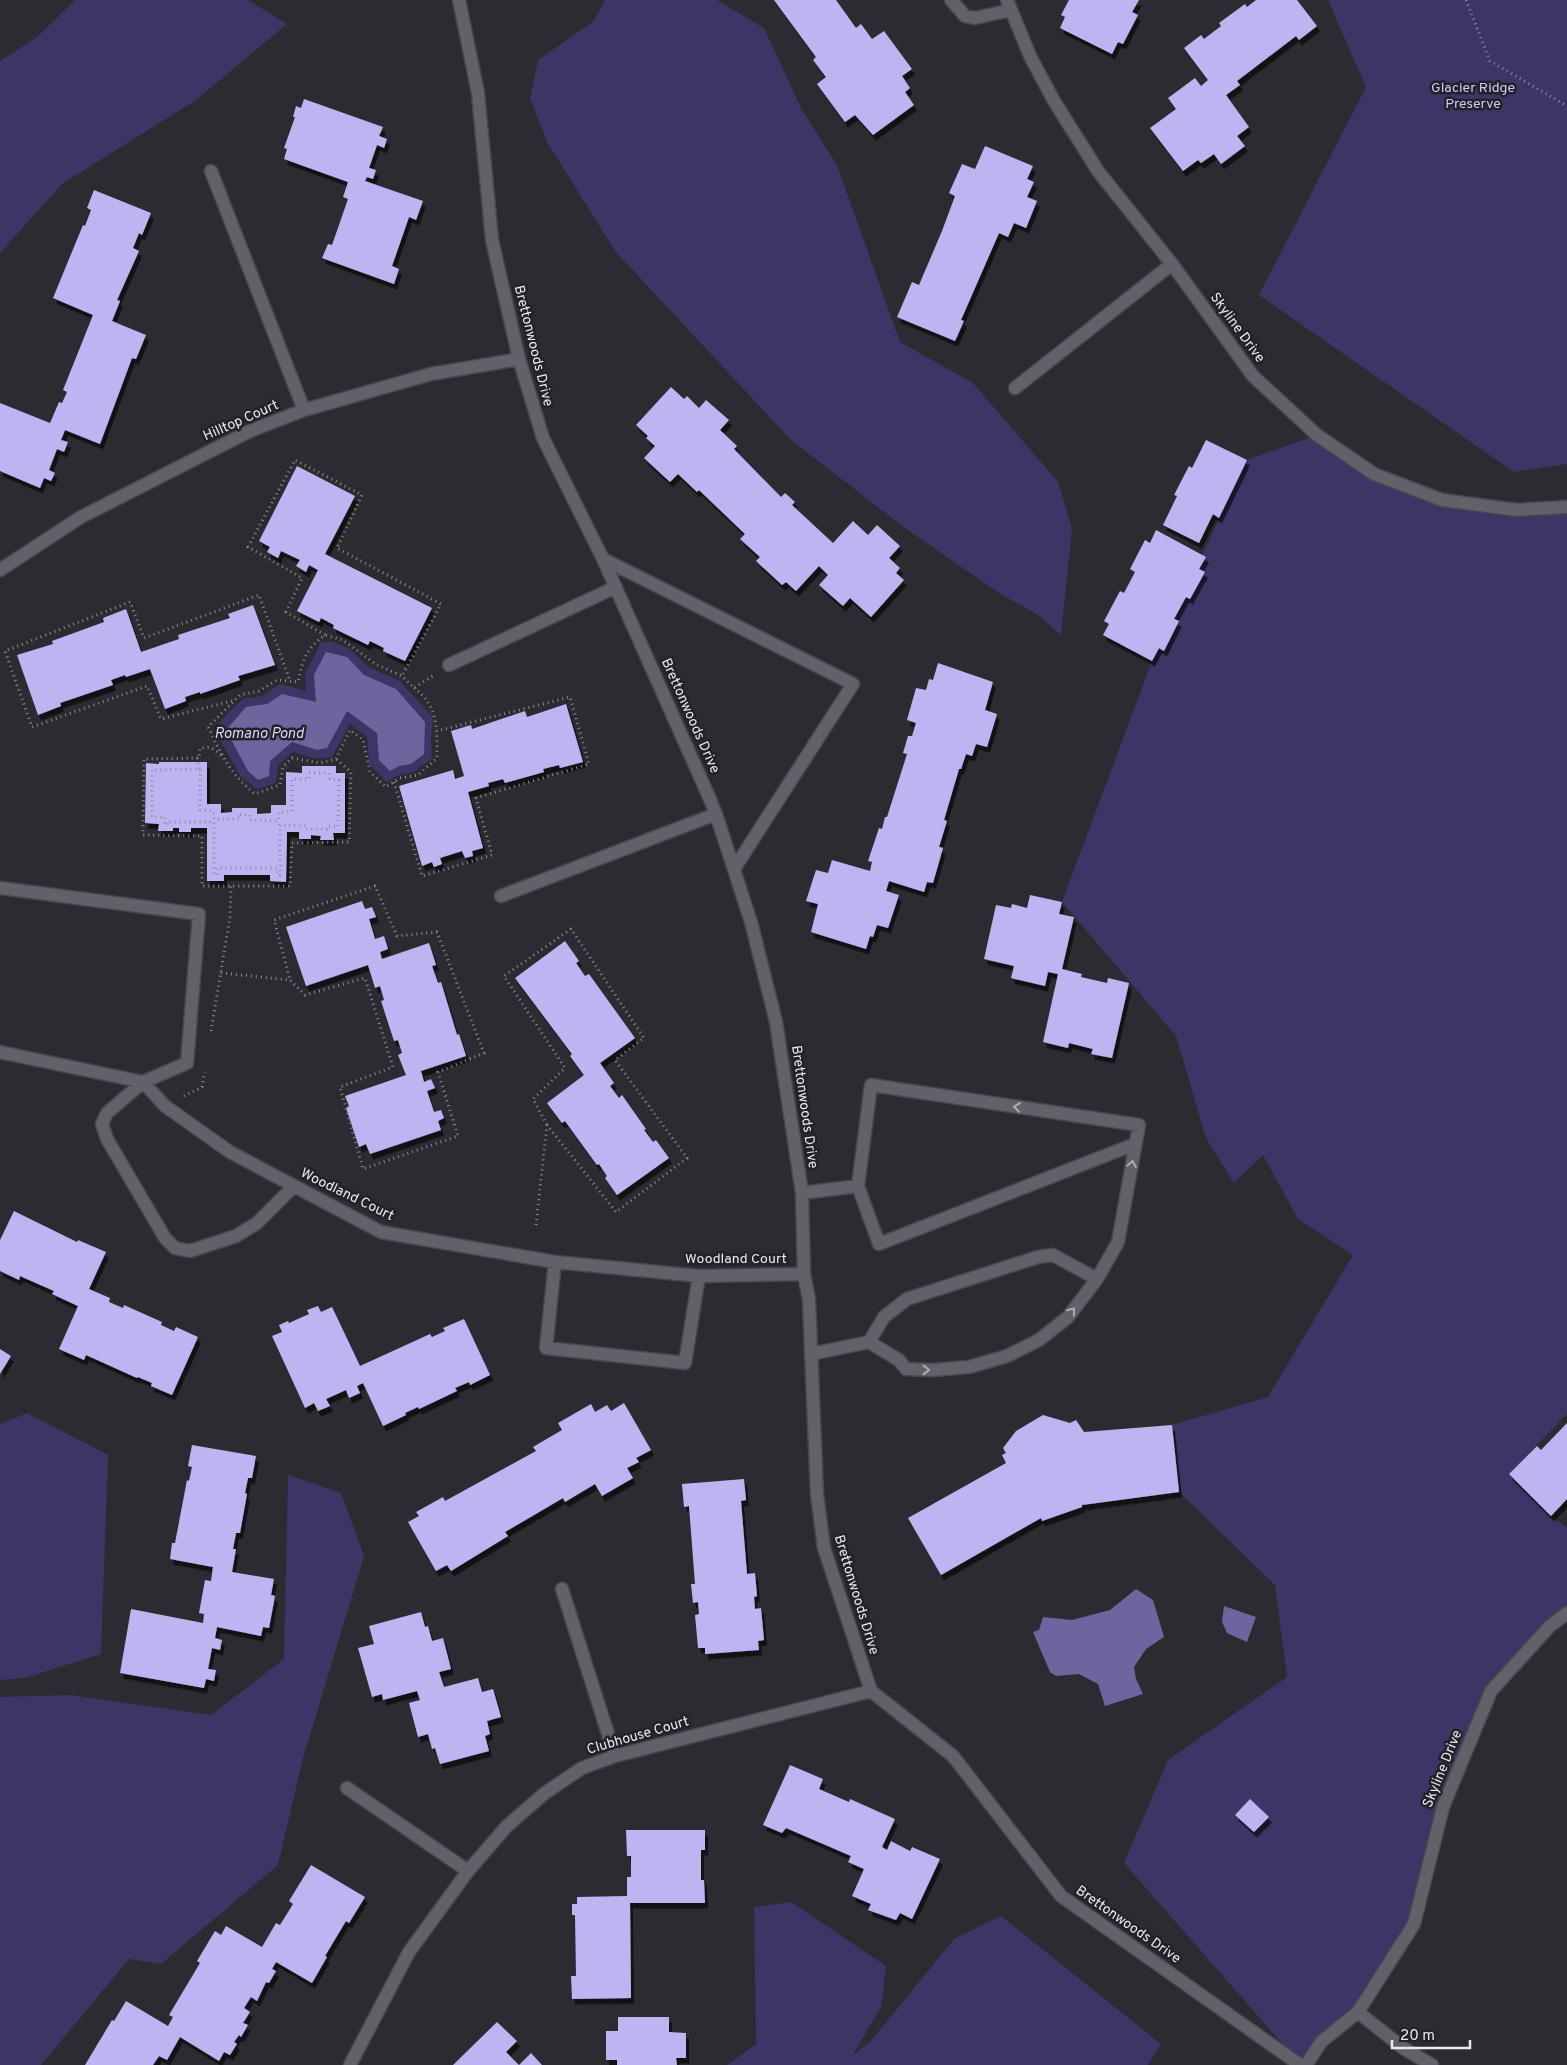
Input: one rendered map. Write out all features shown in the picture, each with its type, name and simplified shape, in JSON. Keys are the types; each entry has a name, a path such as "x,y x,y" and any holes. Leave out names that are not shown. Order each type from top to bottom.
{"street":[{"name":"Brettonwoods Drive","path":"459,0 478,93 492,240 519,359 543,438 616,587 716,814 751,922 776,1022 802,1193 804,1274 810,1300 817,1494 824,1548 870,1691 953,1756 1061,1896 1300,2065"},
{"path":"952,0 965,16 975,18 1009,5"},
{"name":"Skyline Drive","path":"1009,5 1030,56 1054,101 1098,171 1172,264 1253,376 1324,442 1374,474 1442,500 1517,510 1567,507"},
{"path":"211,171 304,410"},
{"path":"1015,388 1172,264"},
{"name":"Hilltop Court","path":"0,570 81,517 250,431 304,410 431,374 519,359"},
{"path":"603,559 853,684 734,869"},
{"path":"448,665 616,587"},
{"path":"501,896 716,814"},
{"path":"0,888 199,914 187,1063 143,1082 107,1113 102,1124 108,1139 165,1238 175,1248 190,1251 236,1236 257,1223 294,1186"},
{"path":"0,1052 143,1082"},
{"name":"Woodland Court","path":"143,1082 165,1106 230,1152 381,1232 555,1262 699,1276 804,1274"},
{"path":"811,1354 869,1342 900,1360 906,1369 932,1370 969,1367 1007,1356 1038,1340 1068,1317 1097,1279 1118,1242 1139,1125 872,1085 858,1186 879,1244 1135,1144"},
{"path":"802,1193 858,1186"},
{"path":"869,1342 884,1318 907,1299 1038,1256 1053,1254 1097,1279"},
{"path":"555,1262 546,1348 685,1363 699,1276"},
{"path":"562,1589 615,1756"},
{"name":"Skyline Drive","path":"1358,2012 1414,1924 1443,1807 1491,1691 1550,1626 1567,1612"},
{"name":"Clubhouse Court","path":"350,2065 409,1952 468,1871 507,1826 582,1768 615,1756 870,1691"},
{"path":"347,1788 468,1871"},
{"path":"1306,2065 1321,2042 1358,2012 1403,2048 1432,2065"}],"path":[{"path":"1466,0 1490,61 1567,106"},
{"path":"336,760 350,730 363,740 370,772 386,787 400,778 418,775 437,758 436,719 420,693 402,676 377,665 342,640 325,635 286,612 302,578 248,547 295,460 362,495 337,548 441,604 402,676"},
{"path":"233,701 161,719 146,686 32,727 5,651 130,602 144,638 259,595 290,681"},
{"path":"197,758 144,759 143,835 202,836 202,886 290,886 292,844 349,842 351,772 336,760 320,763 292,758 283,767 280,785 255,794 238,780 222,755 208,727 240,695 259,690 277,680 298,682 301,667 311,646 325,635"},
{"path":"414,688 448,665"},
{"path":"394,782 422,876 492,854 476,798 590,764 570,697 437,731"},
{"path":"200,769 152,770 152,817 165,817 165,825 168,825 167,822 214,822 214,874 217,874 218,868 277,868 277,874 280,874 280,826 306,826 306,829 327,830 328,826 338,827 339,780 330,779 329,774 309,772 309,779 292,779 292,811 278,812 278,821 250,820 250,815 238,814 240,819 214,819 213,811 200,810 200,769 197,758 199,758 200,748 210,747 222,755"},
{"path":"221,973 290,980 305,995 365,978 393,1068 340,1087 363,1169 458,1136 438,1072 484,1053 438,932 397,936 375,886 274,920 290,980"},
{"path":"536,1225 547,1125 533,1098 565,1068 504,976 571,929 644,1038 616,1060 687,1158 616,1212 547,1125"}],"green space":[{"path":"75,0 248,0 287,24 196,100 62,184 0,253 0,61 36,38"},
{"path":"605,0 717,0 764,28 802,110 837,165 900,342 973,383 1058,482 1072,528 1061,635 1037,614 1002,595 905,528 791,440 615,251 547,142 530,98 538,60 594,21"},
{"name":"Glacier Ridge Preserve","path":"1328,0 1567,0 1567,464 1514,472 1259,295 1366,87"},
{"path":"1317,435 1374,474 1435,498 1567,507 1567,1414 1509,1474 1551,1516 1567,1528 1567,1613 1491,1691 1443,1807 1414,1924 1358,2012 1301,2065 1124,1863 1168,1760 1287,1677 1275,1585 1179,1492 1172,1425 1268,1397 1353,1255 1298,1219 1263,1155 1234,1183 1206,1138 1176,1036 1062,902 1152,661 1247,460"},
{"name":"Romano Pond","path":"331,641 350,649 368,667 400,681 433,718 432,758 414,772 401,774 387,782 369,764 367,737 350,724 332,757 316,759 293,752 278,765 276,783 257,789 241,777 214,729 243,699 263,696 280,684 306,691 305,672 320,643"},
{"path":"27,1413 108,1455 101,1654 25,1678 0,1680 0,1424"},
{"path":"288,1475 341,1493 364,1556 302,1762 278,1865 161,1964 129,1959 41,2065 0,2065 0,1697 69,1695 211,1715 284,1659"},
{"path":"791,1902 886,1966 881,2007 852,2056 871,2041 954,1939 1001,1916 1161,2044 1148,2065 727,2065 756,2044 754,1907"}],"water":[{"name":"Romano Pond","path":"326,652 347,657 364,675 396,689 425,722 424,754 411,764 399,766 390,771 379,760 377,733 347,711 327,748 317,750 292,742 270,761 269,776 258,780 248,771 226,730 246,707 267,704 282,694 316,702 314,675"},
{"path":"1136,1589 1153,1600 1164,1637 1146,1649 1134,1667 1136,1679 1143,1694 1105,1706 1098,1684 1079,1674 1056,1676 1050,1672 1033,1632 1039,1630 1043,1617 1072,1620 1110,1610"},
{"path":"1224,1606 1256,1617 1247,1642 1227,1633 1222,1622"}],"building":[{"path":"774,0 836,0 856,28 861,24 872,39 884,31 912,69 902,76 910,88 905,92 914,105 873,135 855,115 845,122 817,84 826,77 813,60 816,57"},
{"path":"1069,0 1139,0 1132,12 1138,15 1123,44 1118,42 1112,54 1060,28 1065,17 1061,15"},
{"path":"1256,0 1297,0 1317,26 1299,40 1296,36 1237,81 1240,85 1226,95 1249,127 1237,136 1245,146 1221,164 1214,154 1201,163 1198,160 1183,171 1150,128 1176,109 1168,98 1195,78 1201,86 1208,80 1184,48 1201,35 1204,39 1221,26 1219,23 1245,4 1247,7"},
{"path":"304,99 383,127 379,136 387,139 384,148 377,145 369,168 376,170 373,179 367,177 365,181 423,201 416,220 409,217 392,266 399,269 394,284 322,258 328,244 332,245 348,199 343,197 348,182 284,159 287,149 284,148 295,117 293,117 296,106 301,108"},
{"path":"985,146 1033,166 1027,179 1034,182 1027,197 1037,201 1026,228 1014,223 1008,237 999,233 961,320 964,321 955,341 897,317 912,282 919,285 942,231 955,196 949,193 962,164 975,169"},
{"path":"94,190 151,213 142,235 139,233 133,248 139,251 117,300 120,301 112,321 146,335 136,359 132,358 100,444 65,430 61,440 68,442 64,452 57,449 49,470 55,473 51,481 44,478 40,488 0,471 0,403 50,423 59,402 62,403 67,392 63,390 93,315 53,298 83,225 85,226 91,210 87,208"},
{"path":"671,387 684,399 687,396 699,408 706,400 729,420 720,430 737,446 734,449 781,497 785,493 795,502 792,505 833,543 853,521 868,535 877,525 900,546 889,558 900,568 896,573 904,580 871,617 850,598 843,606 819,585 828,575 819,566 796,591 786,582 782,585 756,561 760,557 740,539 745,534 699,490 697,492 678,474 670,482 644,458 655,446 646,438 648,436 636,425"},
{"path":"1206,440 1247,460 1219,518 1213,514 1199,543 1163,525 1177,496 1174,495 1189,466 1192,468"},
{"path":"297,466 355,496 325,554 432,608 405,661 383,651 384,648 370,641 368,645 333,628 334,625 321,618 319,622 297,611 318,570 309,565 306,572 296,566 300,560 281,551 278,558 267,552 270,547 259,541"},
{"path":"1156,530 1206,557 1199,569 1205,572 1190,599 1186,597 1174,619 1179,621 1164,651 1159,648 1152,661 1103,635 1109,624 1104,621 1120,591 1124,593 1135,572 1130,569 1145,540 1150,543"},
{"path":"253,605 275,665 238,676 240,680 200,694 200,692 185,697 186,701 165,709 150,669 111,680 113,685 60,703 61,706 38,715 17,655 53,644 52,641 104,622 103,618 126,609 141,652 179,639 178,635 230,618 228,614"},
{"path":"938,663 993,682 985,710 997,714 987,747 976,744 972,756 966,754 961,769 959,769 944,820 947,821 939,847 943,848 933,883 927,882 924,892 889,881 886,891 899,895 888,928 877,925 873,937 870,936 866,949 811,932 818,904 806,901 816,870 828,873 832,860 870,871 872,862 868,861 879,828 882,829 885,817 887,817 907,754 903,753 908,736 912,736 916,723 907,720 916,688 926,690 929,679 933,680"},
{"path":"566,704 583,762 560,768 559,765 543,769 544,772 505,783 503,779 488,783 489,786 468,792 483,848 472,851 473,856 465,858 462,851 440,858 442,864 434,867 432,862 422,866 399,786 453,770 455,779 464,776 451,731 471,725 472,729 525,711 527,717"},
{"path":"159,762 207,762 207,804 221,804 221,813 232,812 232,808 257,808 257,814 271,813 271,805 286,805 286,772 302,773 302,766 336,766 336,773 345,773 345,833 333,833 334,840 320,840 321,836 311,835 311,839 299,839 299,832 287,832 286,882 270,881 270,875 224,875 224,881 207,881 207,828 191,828 191,832 179,832 179,828 173,828 173,831 158,831 159,824 145,823 146,763 159,764"},
{"path":"1030,895 1062,902 1059,914 1074,917 1062,969 1082,974 1081,977 1107,983 1108,978 1129,983 1112,1058 1091,1054 1093,1049 1069,1043 1068,1048 1043,1042 1058,974 1048,972 1045,986 1011,978 1014,966 984,959 996,905 1011,908 1012,904 1027,908"},
{"path":"362,901 365,909 372,907 376,917 369,919 375,939 384,936 388,949 380,952 382,959 429,943 436,965 432,966 438,983 441,982 457,1035 459,1034 466,1056 421,1071 424,1082 431,1079 435,1088 427,1091 434,1112 441,1110 444,1118 438,1121 441,1130 370,1154 366,1144 359,1147 346,1108 349,1106 345,1096 406,1075 398,1055 402,1053 398,1040 394,1041 381,1001 384,1000 380,986 375,988 368,965 306,986 286,927"},
{"path":"565,941 579,961 576,963 585,976 589,974 635,1038 600,1063 614,1083 610,1086 619,1098 622,1095 646,1129 644,1130 653,1142 656,1140 669,1158 617,1195 605,1178 607,1176 599,1164 597,1165 565,1121 562,1123 547,1103 584,1075 570,1056 572,1054 515,978"},
{"path":"14,1211 77,1242 78,1240 106,1252 89,1289 110,1298 109,1302 123,1308 124,1305 162,1322 161,1325 174,1331 176,1327 198,1337 172,1395 151,1386 152,1383 86,1355 84,1360 59,1349 78,1306 52,1294 54,1291 20,1276 19,1280 0,1271 0,1240"},
{"path":"318,1306 321,1312 332,1307 360,1366 430,1334 432,1337 445,1331 443,1328 464,1319 490,1375 470,1385 469,1382 455,1388 457,1391 419,1409 418,1407 405,1413 406,1415 383,1426 363,1383 357,1386 360,1393 349,1398 346,1390 326,1399 330,1406 318,1411 314,1403 305,1408 272,1336 282,1332 279,1325 288,1321 289,1323 309,1314 307,1310"},
{"path":"0,1349 11,1356 0,1374"},
{"path":"624,1403 651,1450 636,1458 639,1462 627,1468 633,1478 602,1496 595,1484 565,1502 563,1498 505,1532 508,1536 451,1571 447,1565 436,1571 408,1522 419,1516 416,1512 443,1497 445,1501 536,1451 533,1447 562,1430 558,1423 591,1404 595,1412 607,1405 611,1411"},
{"path":"1043,1415 1070,1423 1076,1420 1084,1432 1172,1425 1179,1492 1082,1505 1082,1507 1042,1521 1041,1518 941,1575 908,1518 1006,1463 1002,1455 1006,1453 1003,1448 1016,1431"},
{"path":"1567,1423 1567,1499 1551,1516 1509,1474 1537,1446 1541,1450"},
{"path":"192,1445 256,1456 252,1478 248,1478 240,1533 236,1533 233,1549 236,1549 232,1572 274,1579 271,1595 275,1596 269,1628 263,1627 261,1636 217,1627 215,1638 222,1640 220,1650 212,1648 208,1669 216,1670 214,1681 206,1679 204,1688 120,1673 131,1609 203,1623 204,1614 199,1613 205,1580 211,1581 213,1567 170,1559 172,1543 175,1543 187,1480 189,1481 192,1467 188,1466"},
{"path":"744,1479 746,1500 741,1501 747,1574 755,1573 757,1596 754,1597 755,1609 761,1608 764,1640 758,1641 759,1650 705,1654 705,1648 698,1648 695,1615 699,1614 698,1602 693,1603 691,1584 695,1584 689,1506 684,1507 682,1484"},
{"path":"421,1612 425,1627 428,1626 432,1641 443,1638 451,1669 439,1672 444,1687 478,1678 482,1692 493,1689 501,1717 487,1721 490,1734 485,1736 489,1751 440,1764 435,1748 432,1749 428,1734 418,1737 409,1703 420,1700 417,1691 383,1700 382,1694 372,1697 358,1648 374,1644 369,1626"},
{"path":"790,1765 823,1779 819,1789 849,1802 850,1799 895,1819 882,1847 887,1850 891,1841 910,1851 912,1847 940,1859 912,1919 900,1913 896,1920 868,1910 871,1904 852,1896 864,1869 848,1862 851,1856 786,1828 782,1833 763,1825"},
{"path":"1250,1799 1269,1817 1254,1832 1235,1815"},
{"path":"626,1830 705,1830 705,1850 701,1850 701,1880 704,1880 705,1903 630,1903 631,1998 572,1999 571,1976 576,1976 575,1915 572,1915 572,1904 577,1904 577,1897 627,1896 627,1877 631,1877 631,1856 627,1856"},
{"path":"311,1865 365,1897 349,1923 346,1921 325,1956 327,1957 312,1983 276,1962 272,1969 276,1971 269,1983 266,1982 257,2001 251,1997 244,2008 250,2012 243,2023 248,2025 241,2037 239,2035 234,2042 237,2044 230,2055 224,2052 219,2061 180,2037 167,2060 159,2056 153,2065 85,2065 112,2020 114,2021 126,2001 168,2026 173,2017 169,2015 200,1963 197,1961 215,1931 221,1935 226,1926 262,1947 276,1923 280,1925 293,1904 289,1901"},
{"path":"618,2017 669,2017 669,2032 686,2033 686,2058 676,2058 677,2065 617,2065 617,2060 606,2060 606,2031 618,2031"},
{"path":"497,2022 517,2041 506,2052 519,2065 453,2065"},
{"path":"531,2053 542,2065 519,2065"}]}
